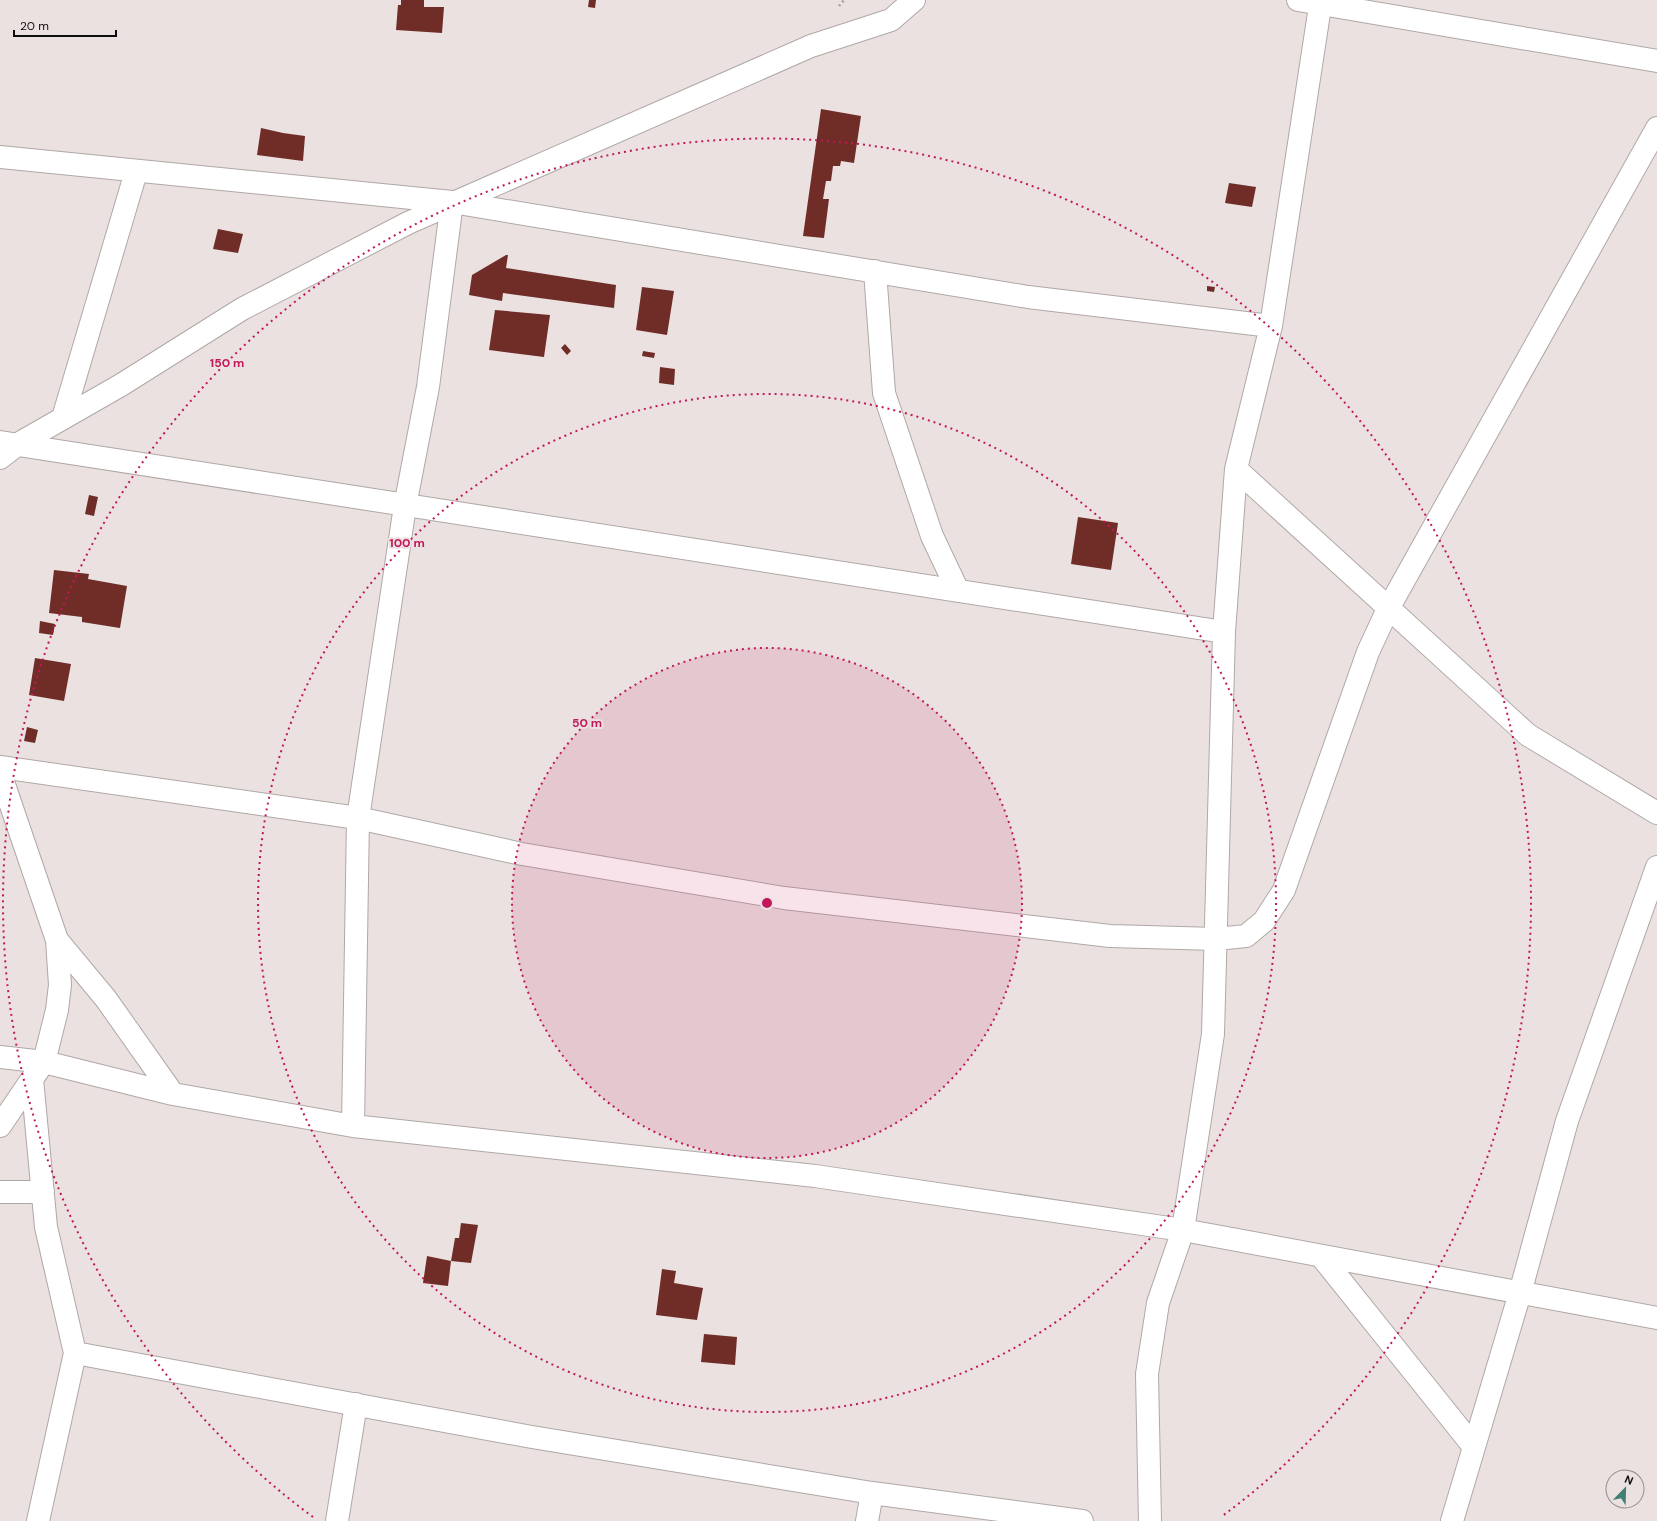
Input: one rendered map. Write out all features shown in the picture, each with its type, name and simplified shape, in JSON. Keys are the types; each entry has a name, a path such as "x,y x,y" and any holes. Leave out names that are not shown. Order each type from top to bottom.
{"street":[{"path":"0,458 9,443 62,418 121,385 242,309 408,223 452,202 811,46 891,20 914,0"},
{"path":"1298,0 1321,2 1657,61"},
{"path":"1150,1521 1147,1374 1158,1303 1183,1230 1213,1034 1224,632 1236,469 1271,326 1321,2"},
{"path":"0,767 358,818 522,854 784,898 1110,936 1216,939 1246,936 1264,921 1284,890 1368,652 1388,609 1657,128"},
{"path":"0,157 136,172 452,202 1028,297 1271,326"},
{"path":"62,418 136,172"},
{"path":"353,1126 358,818 405,506 429,379 452,202"},
{"path":"875,271 884,393 932,536 958,591"},
{"path":"9,443 405,506 1224,632"},
{"path":"1236,469 1528,735 1657,813"},
{"path":"0,773 57,940 60,985 57,1010 44,1062 0,1126"},
{"path":"1452,1521 1520,1293 1567,1122 1657,867"},
{"path":"57,940 106,999 173,1094"},
{"path":"0,1057 44,1062 173,1094 353,1126 815,1176 1183,1230 1656,1317"},
{"path":"32,1080 46,1227 75,1354 38,1521"},
{"path":"0,1192 43,1192"},
{"path":"1321,1256 1474,1447"},
{"path":"75,1354 532,1437 872,1493 1082,1521"},
{"path":"337,1521 356,1404"},
{"path":"867,1521 872,1493"}],"building":[{"path":"401,0 424,0 424,7 444,7 442,33 396,30 398,5 401,5"},
{"path":"589,0 596,0 595,8 588,7"},
{"path":"821,109 861,116 854,163 841,161 840,166 833,166 831,181 826,181 823,199 829,199 824,238 803,236"},
{"path":"261,128 305,136 303,161 257,155"},
{"path":"1229,183 1256,187 1252,207 1225,203"},
{"path":"218,229 243,234 238,253 213,249"},
{"path":"508,255 506,268 616,285 614,308 503,293 502,301 469,295 472,275"},
{"path":"1207,286 1215,287 1214,292 1207,291"},
{"path":"642,287 674,291 667,335 636,330"},
{"path":"495,310 550,315 544,357 489,350"},
{"path":"565,344 571,351 567,355 561,348"},
{"path":"643,351 655,353 654,358 642,356"},
{"path":"660,367 675,369 674,385 659,383"},
{"path":"89,495 98,497 94,516 85,514"},
{"path":"1078,517 1118,523 1111,570 1071,564"},
{"path":"54,570 89,574 88,579 127,586 120,628 82,622 82,617 49,613"},
{"path":"40,621 55,624 53,635 39,633"},
{"path":"35,658 71,664 64,701 29,695"},
{"path":"27,727 38,730 35,743 24,741"},
{"path":"461,1223 478,1225 471,1263 451,1261 455,1238 459,1238"},
{"path":"427,1256 451,1261 448,1286 423,1283"},
{"path":"662,1269 676,1271 674,1283 703,1288 697,1320 656,1315"},
{"path":"704,1334 737,1337 735,1365 701,1362"}]}
